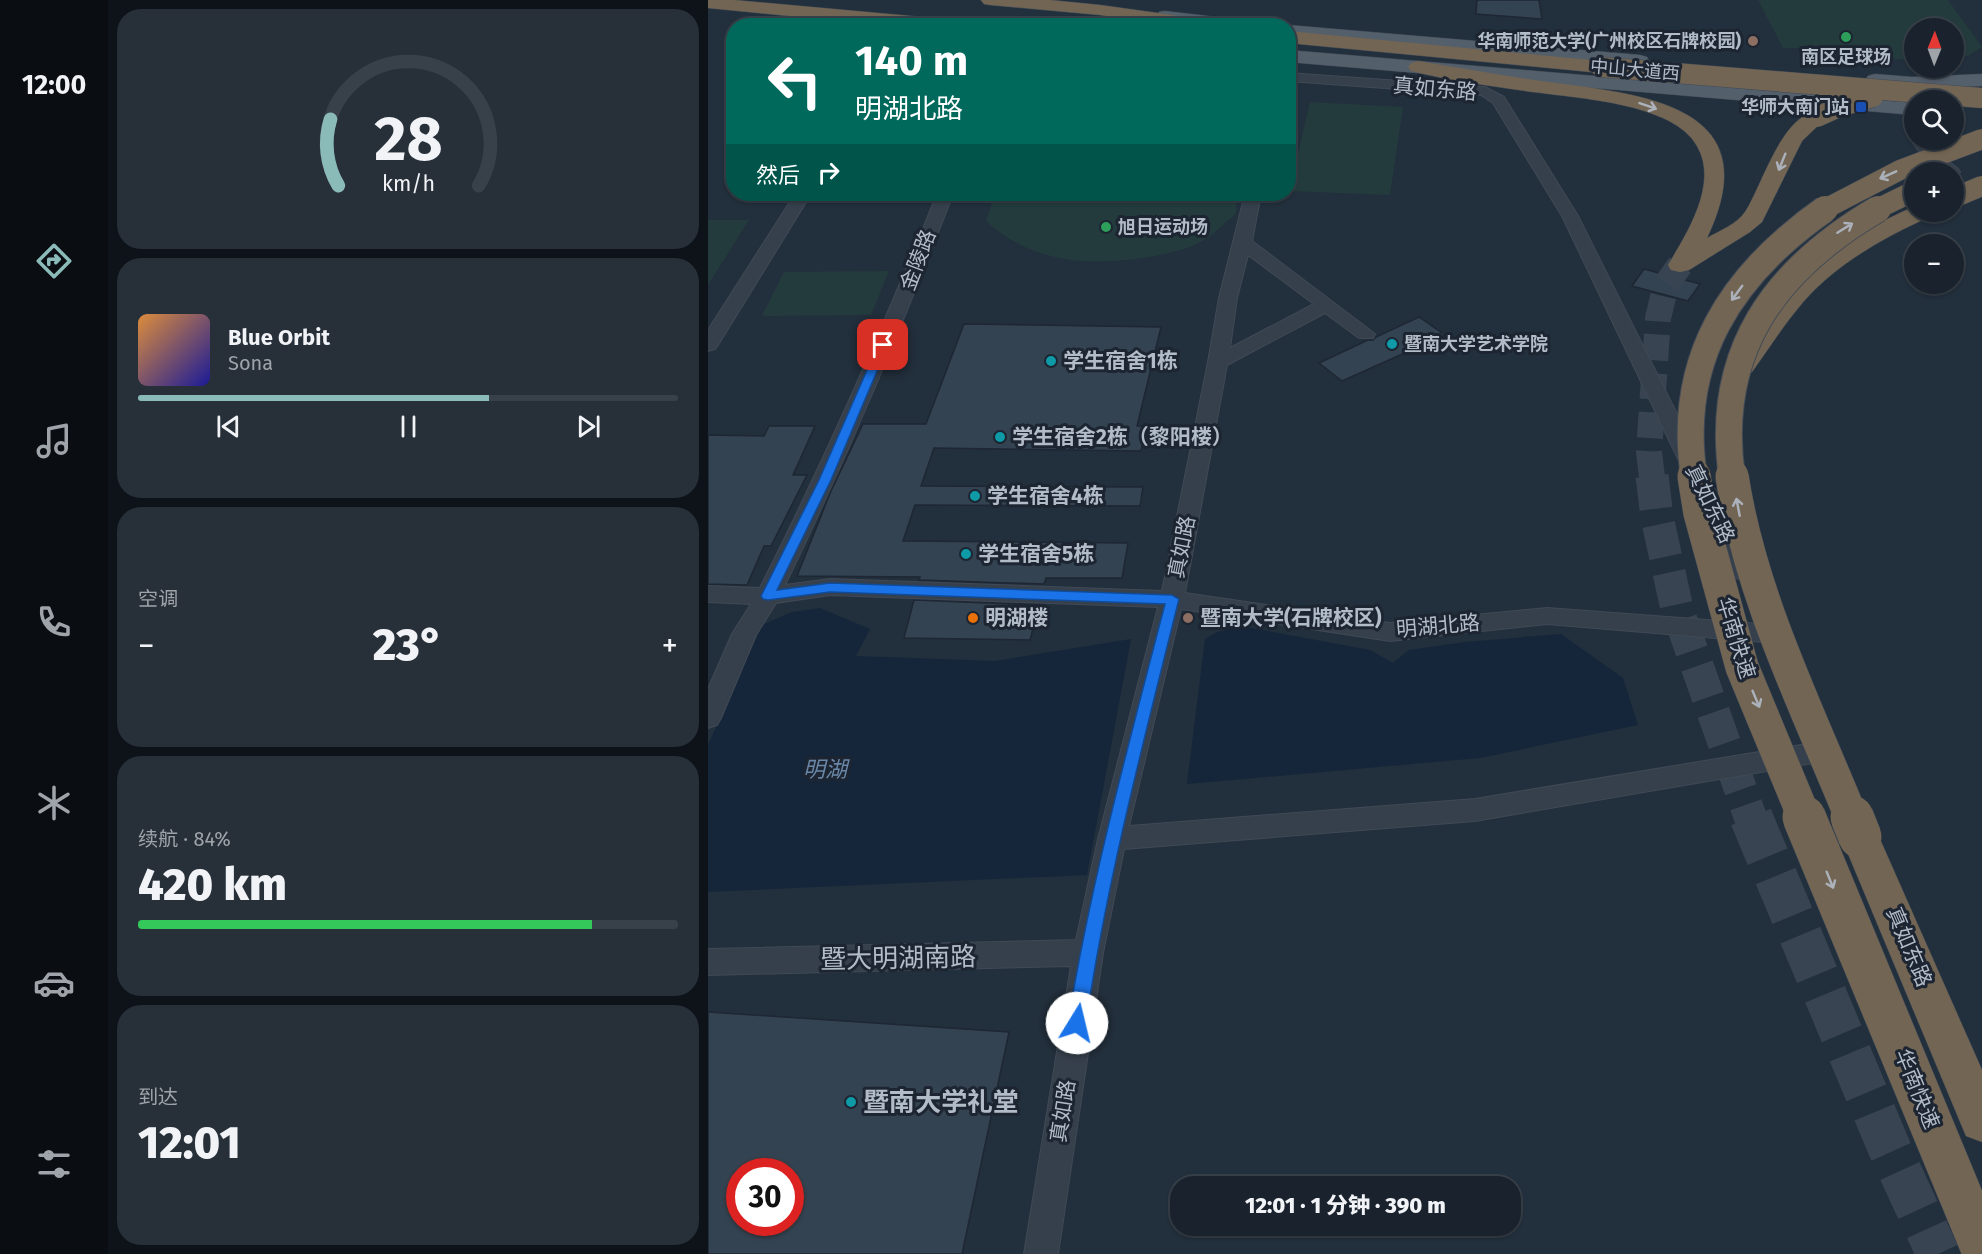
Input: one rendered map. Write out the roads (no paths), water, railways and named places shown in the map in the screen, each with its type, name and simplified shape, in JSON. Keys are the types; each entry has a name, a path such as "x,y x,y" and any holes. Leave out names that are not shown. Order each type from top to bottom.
{"highway":[{"path":"990,0 1100,10 1154,18"},
{"path":"708,3 869,18"},
{"name":"中山大道西","path":"1296,38 1600,70 1904,98"},
{"name":"中山大道西","path":"1296,47 1982,98"},
{"path":"1418,67 1609,96 1639,103 1677,119 1703,138 1713,160 1712,194 1702,226 1680,265 1742,227 1754,217 1792,140 1799,131 1817,117 1839,107 1881,96 1933,90 1982,90"},
{"path":"1964,104 1982,105"},
{"name":"华南快速","path":"1982,139 1914,164 1859,189 1806,220 1765,257 1730,302 1704,349 1694,389 1690,449 1700,513 1742,667 1982,1247"},
{"path":"1964,170 1982,164"},
{"path":"1964,193 1982,186"},
{"name":"华南快速","path":"1904,196 1842,230 1803,261 1784,281 1756,322 1740,358 1736,374 1729,426 1729,460 1738,512 1771,621 1860,837 1982,1121"},
{"path":"1736,374 1781,312 1811,280 1862,243 1904,221"}],"main road":[{"path":"1100,10 1175,18"},
{"path":"1296,31 1869,80 1912,83 1982,80"},
{"path":"1296,57 1904,108"},
{"path":"1865,106 1882,101 1887,95 1869,80"},
{"path":"1912,83 1924,90"},
{"path":"1964,99 1982,98"}],"street":[{"name":"真如东路","path":"1296,78 1485,92 1499,100 1570,216 1618,319 1775,634 1982,1115"},
{"path":"1926,150 1939,162"},
{"path":"1964,180 1982,191"},
{"path":"708,345 799,201"},
{"name":"金陵路","path":"708,718 744,634 768,596 825,480 904,298 942,201"},
{"name":"真如路","path":"1041,1254 1088,953 1112,838 1172,599 1218,362 1228,298 1252,201"},
{"path":"1243,243 1366,334"},
{"path":"1218,362 1326,305"},
{"name":"明湖北路","path":"708,594 768,596 830,587 1172,599 1390,632 1547,616 1775,634"},
{"path":"1112,838 1475,810 1825,751"},
{"name":"暨大明湖南路","path":"708,962 1088,953"}],"water":[{"name":"明湖","path":"820,608 870,629 856,656 995,661 1131,639 1087,875 708,892 708,745 762,625 792,612"},
{"path":"1241,626 1370,650 1393,663 1409,650 1465,642 1561,634 1623,678 1638,725 1480,758 1187,784 1205,639 1217,632"}],"tunnel":[{"path":"1652,477 1649,452 1658,318 1666,285 1680,265"},
{"path":"1652,476 1657,517 1677,609 1751,819"},
{"path":"1751,817 1888,1145 1938,1254"}],"place":[{"name":"南区足球场","path":"1846,37"},
{"name":"华南师范大学(广州校区石牌校园)","path":"1753,41"},
{"name":"华师大南门站","path":"1861,107"},
{"name":"旭日运动场","path":"1106,227"},
{"name":"暨南大学艺术学院","path":"1392,344"},
{"name":"学生宿舍1栋","path":"1051,361"},
{"name":"学生宿舍2栋（黎阳楼）","path":"1000,437"},
{"name":"学生宿舍4栋","path":"975,496"},
{"name":"学生宿舍5栋","path":"966,554"},
{"name":"明湖楼","path":"973,618"},
{"name":"暨南大学(石牌校区)","path":"1188,618"},
{"name":"暨南大学礼堂","path":"851,1102"}]}
